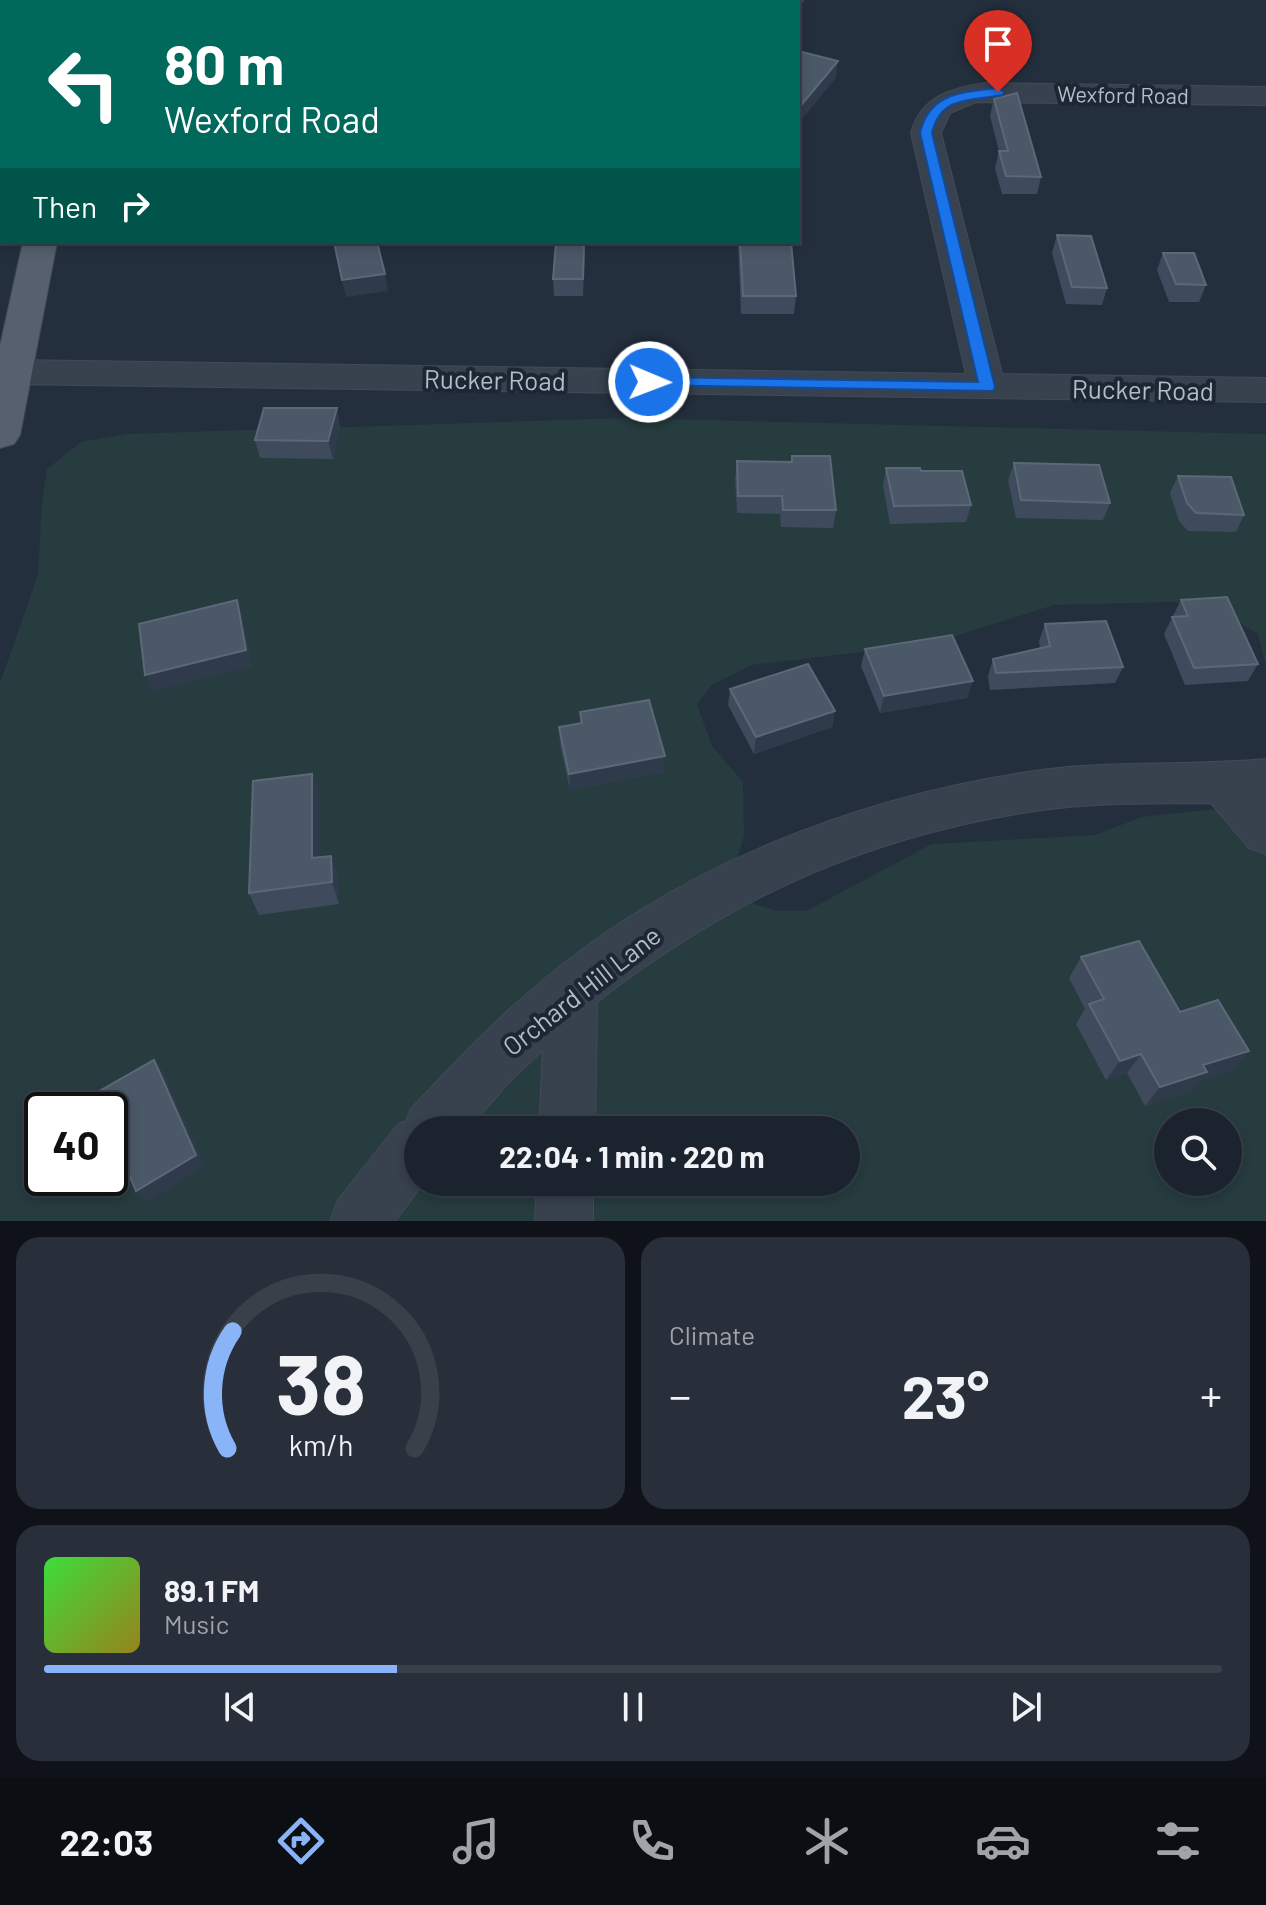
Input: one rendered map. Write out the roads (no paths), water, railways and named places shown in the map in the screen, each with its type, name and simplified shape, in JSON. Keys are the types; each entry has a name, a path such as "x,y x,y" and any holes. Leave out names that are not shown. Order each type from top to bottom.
{"main road":[{"path":"0,435 40,244"}],"street":[{"name":"Wexford Road","path":"987,387 926,133 934,110 956,98 986,92 1266,96"},
{"name":"Rucker Road","path":"11,372 1266,390"},
{"path":"1245,781 1266,833"},
{"name":"Orchard Hill Lane","path":"442,1116 483,1070 571,990 643,937 739,880 813,847 892,819 959,803 1042,790 1109,784 1245,781"},
{"path":"567,1116 571,990"},
{"path":"359,1221 404,1162"},
{"path":"564,1221 565,1196"}]}
